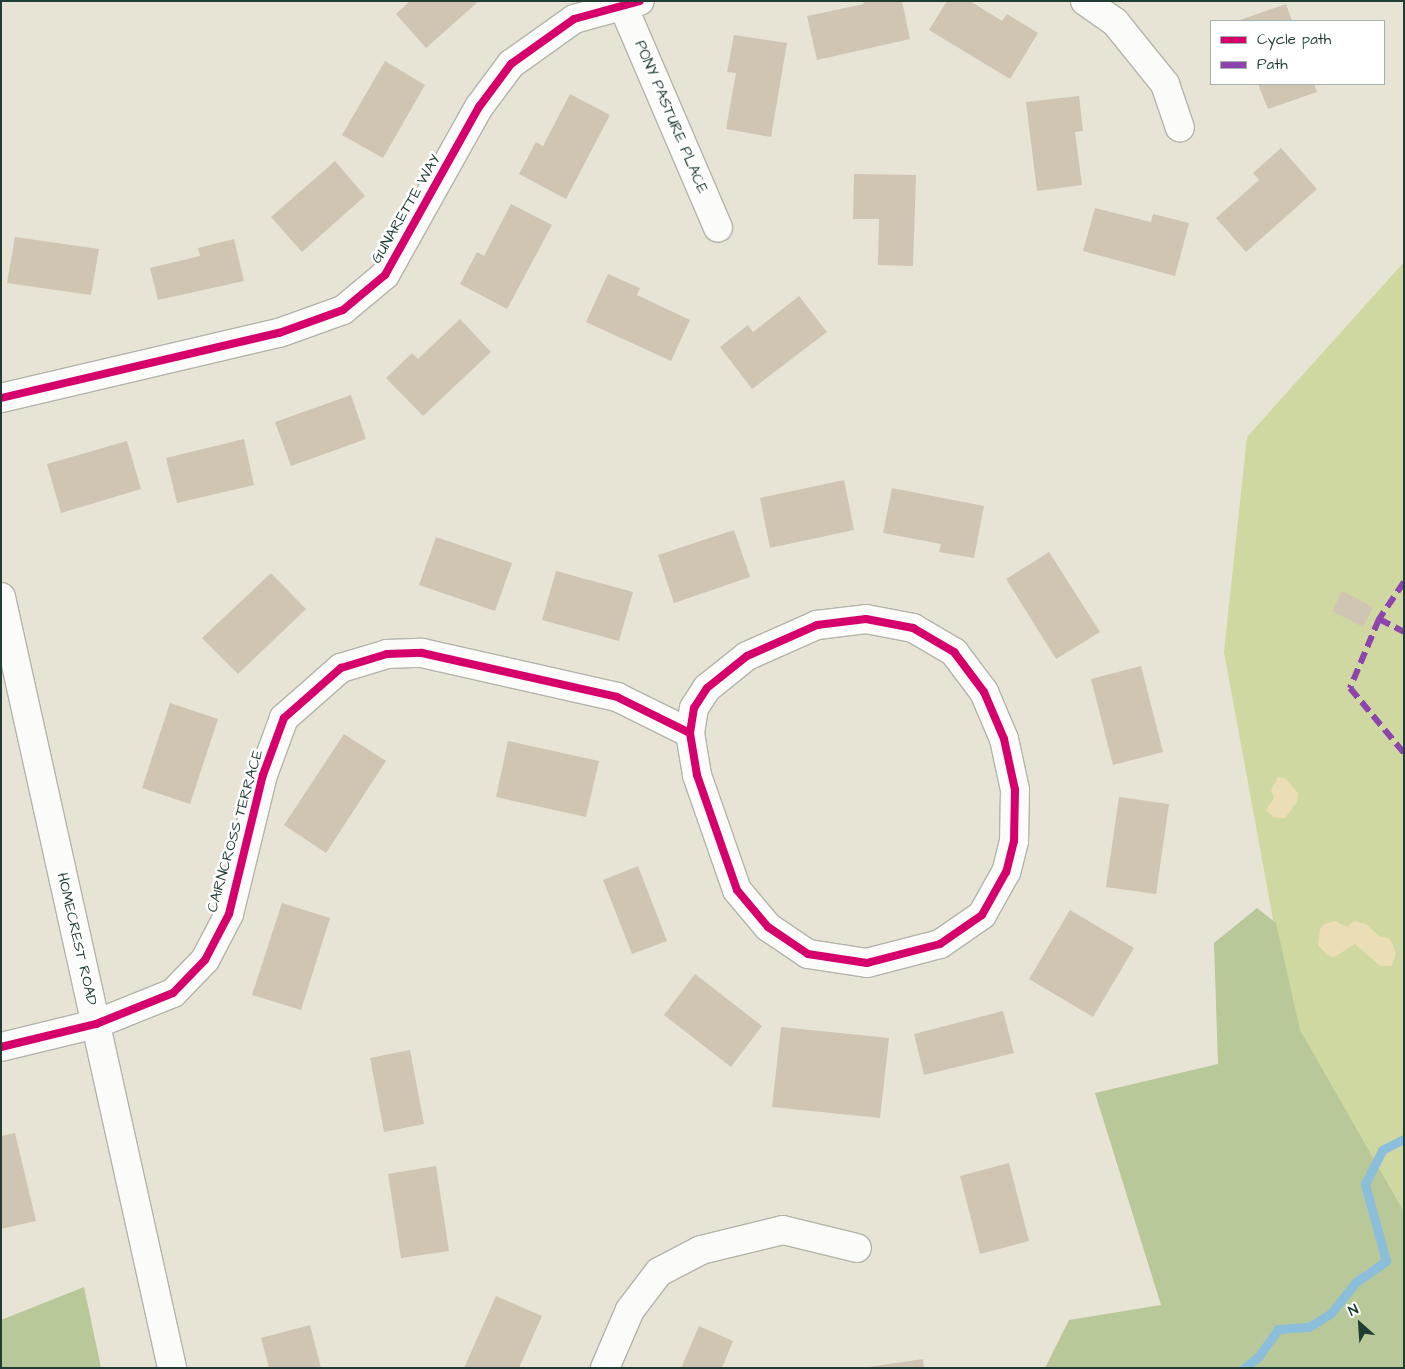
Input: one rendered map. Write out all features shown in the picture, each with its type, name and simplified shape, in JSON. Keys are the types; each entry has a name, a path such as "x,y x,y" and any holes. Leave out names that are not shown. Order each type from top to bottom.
{"street":[{"path":"1085,1 1115,22 1164,84 1180,128"},
{"name":"PONY PASTURE PLACE","path":"632,4 718,228"},
{"name":"GUNARETTE WAY","path":"1,398 279,333 343,310 385,275 480,107 511,64 574,19 632,4"},
{"name":"HOMECREST ROAD","path":"1,597 172,1368"},
{"path":"866,619 913,628 954,652 984,692 1004,739 1015,790 1014,841 1006,872 982,916 940,944 867,963 808,954 768,927 737,890 697,775 690,733 694,708 707,688 747,656 817,625 866,619"},
{"name":"CAIRNCROSS TERRACE","path":"1,1047 96,1024 173,993 206,960 229,914 263,775 284,718 341,668 387,654 422,653 617,697 690,733"},
{"path":"604,1368 630,1310 660,1272 701,1250 783,1230 857,1248"}],"green space":[{"path":"1404,262 1404,1253 1295,1039 1224,652 1247,437"},
{"path":"1257,908 1276,923 1300,1030 1404,1212 1404,1368 1045,1368 1069,1320 1161,1305 1095,1093 1218,1064 1214,943"},
{"path":"84,1287 101,1368 1,1368 1,1320"}],"sand":[{"path":"1278,777 1285,778 1298,793 1297,802 1285,818 1273,817 1266,810 1274,798 1271,791"},
{"path":"1335,921 1347,927 1354,921 1366,924 1379,936 1390,939 1396,953 1392,966 1380,966 1355,944 1334,957 1327,955 1318,945 1320,929 1324,924"}],"building":[{"path":"410,1 479,1 426,48 396,14"},
{"path":"863,1 902,1 910,39 817,60 807,16 864,4"},
{"path":"947,1 970,1 1002,21 1007,14 1038,33 1010,79 929,30"},
{"path":"1286,4 1292,20 1240,20"},
{"path":"734,35 787,43 771,137 726,129 736,73 727,72"},
{"path":"385,61 425,85 383,158 342,135"},
{"path":"1258,85 1314,85 1317,92 1268,109"},
{"path":"570,94 610,115 566,199 519,174 536,142 543,146"},
{"path":"1079,96 1083,131 1075,132 1082,185 1037,191 1026,102"},
{"path":"1281,148 1317,189 1246,252 1216,218 1259,180 1253,173"},
{"path":"335,161 365,196 302,252 271,217"},
{"path":"854,174 916,175 913,266 878,265 879,219 853,219"},
{"path":"511,204 552,225 507,309 460,284 477,252 484,256"},
{"path":"1095,208 1151,222 1153,214 1189,223 1175,276 1083,251"},
{"path":"15,237 99,249 91,295 7,283"},
{"path":"234,239 244,281 158,300 150,268 200,256 198,248"},
{"path":"608,274 640,288 637,295 690,320 671,361 586,322"},
{"path":"799,296 827,332 752,389 720,347 748,325 753,332"},
{"path":"460,319 491,352 423,416 386,378 412,353 418,359"},
{"path":"351,395 366,439 291,466 275,422"},
{"path":"244,439 254,485 177,503 166,458"},
{"path":"127,441 141,489 61,513 47,464"},
{"path":"844,480 854,530 770,548 760,498"},
{"path":"892,488 984,506 974,558 939,552 941,544 883,533"},
{"path":"734,530 750,577 674,603 658,555"},
{"path":"436,537 512,563 495,611 419,585"},
{"path":"1049,552 1100,632 1056,659 1006,579"},
{"path":"556,571 633,592 619,641 542,620"},
{"path":"271,573 306,609 238,674 202,638"},
{"path":"1342,591 1373,607 1363,627 1332,611"},
{"path":"1141,666 1163,752 1113,765 1091,679"},
{"path":"170,703 218,719 190,804 142,788"},
{"path":"344,734 386,761 326,853 284,825"},
{"path":"508,741 599,761 586,817 496,797"},
{"path":"1119,797 1169,804 1156,894 1106,887"},
{"path":"638,866 667,941 632,954 603,880"},
{"path":"282,903 330,918 301,1010 252,995"},
{"path":"1070,910 1134,948 1093,1017 1029,979"},
{"path":"695,974 762,1026 731,1067 664,1015"},
{"path":"1003,1011 1014,1053 924,1075 914,1034"},
{"path":"781,1027 889,1038 880,1118 772,1107"},
{"path":"410,1050 424,1124 384,1132 370,1058"},
{"path":"15,1133 36,1221 1,1229 1,1136"},
{"path":"1009,1163 1029,1241 980,1254 960,1176"},
{"path":"436,1166 449,1251 401,1258 388,1174"},
{"path":"496,1296 542,1316 519,1368 464,1368"},
{"path":"310,1325 321,1368 269,1368 261,1338"},
{"path":"699,1326 733,1341 722,1368 681,1368"},
{"path":"923,1359 924,1368 869,1368 869,1367"}],"waterway":[{"path":"1244,1368 1258,1357 1278,1329 1309,1327 1331,1313 1356,1282 1386,1261 1365,1184 1382,1150 1404,1139"}],"marked path":[{"path":"1404,582 1379,619 1350,688 1404,753"},
{"path":"1379,619 1404,632"}],"cycle path":[{"path":"1,398 279,333 343,310 385,275 479,107 511,64 574,19 640,1"},
{"path":"866,619 913,628 954,652 984,692 1004,739 1015,790 1014,841 1006,872 982,915 940,944 867,963 808,954 768,927 737,890 697,775 690,733 694,708 707,688 747,656 817,625 866,619"},
{"path":"1,1047 96,1024 173,993 205,960 229,914 263,775 284,718 341,668 387,654 422,653 617,697 690,733"}]}
